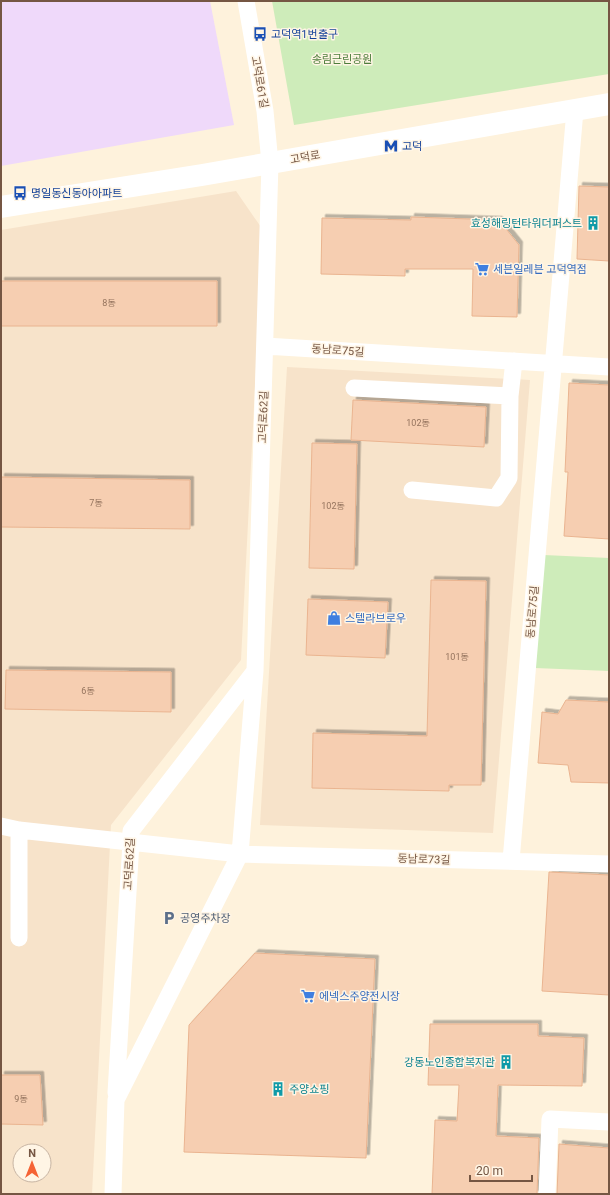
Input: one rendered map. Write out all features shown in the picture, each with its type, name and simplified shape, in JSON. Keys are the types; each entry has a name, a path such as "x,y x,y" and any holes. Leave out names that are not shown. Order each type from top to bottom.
{"main road":[{"name":"고덕로","path":"1,207 270,163 609,104"}],"street":[{"name":"고덕로61길","path":"246,1 265,111 270,163"},
{"name":"동남로75길","path":"511,861 575,110"},
{"name":"고덕로62길","path":"116,1100 240,854 255,671 270,163"},
{"name":"동남로75길","path":"265,346 609,367"},
{"path":"412,490 496,498 509,478 510,396 514,361"},
{"path":"354,388 510,396"},
{"name":"고덕로62길","path":"113,1194 116,1100 131,831 255,671"},
{"name":"동남로73길","path":"1,826 19,830 240,854 609,864"},
{"path":"19,830 19,938"},
{"path":"547,1194 550,1119 609,1122"}],"shaded area":[{"path":"1,1 210,1 234,125 1,166"},
{"path":"236,191 263,230 241,660 111,825 92,1194 1,1194 1,230"},
{"path":"287,367 530,380 493,833 260,825"}],"green space":[{"name":"송림근린공원","path":"272,1 609,1 609,74 294,125"},
{"path":"544,555 609,558 609,671 535,668"}],"building":[{"name":"효성해링턴타워더퍼스트","path":"579,186 609,187 609,261 577,259"},
{"path":"411,217 499,220 519,245 517,317 472,316 473,269 405,269 405,276 321,274 322,218 411,220"},
{"path":"1,281 217,281 217,326 1,326"},
{"path":"569,383 609,385 609,539 564,536 568,472 565,472"},
{"path":"353,400 486,407 484,447 351,440"},
{"path":"312,443 357,444 354,569 309,568"},
{"path":"1,477 190,480 190,529 1,527"},
{"path":"431,580 486,581 481,785 449,785 449,791 312,788 313,733 427,736"},
{"path":"308,599 388,602 385,658 306,655"},
{"path":"6,670 171,672 171,712 5,709"},
{"path":"566,700 609,702 609,783 571,782 568,765 538,763 542,712 558,714"},
{"path":"549,872 609,875 609,995 542,991"},
{"name":"주양쇼핑","path":"255,953 375,959 366,1158 184,1152 189,1025"},
{"path":"430,1024 538,1024 538,1036 584,1038 582,1086 498,1085 496,1136 539,1138 537,1194 432,1194 435,1120 457,1121 459,1085 428,1085"},
{"path":"1,1075 40,1075 43,1125 1,1124"},
{"path":"559,1144 609,1148 609,1194 557,1194"}],"place":[{"name":"고덕역1번출구","path":"260,34"},
{"name":"고덕","path":"391,146"},
{"name":"명일동신동아아파트","path":"20,193"},
{"name":"효성해링턴타워더퍼스트","path":"593,223"},
{"name":"세븐일레븐 고덕역점","path":"482,269"},
{"name":"스텔라브로우","path":"334,618"},
{"name":"공영주차장","path":"169,918"},
{"name":"에넥스주양전시장","path":"308,996"},
{"name":"강동노인종합복지관","path":"506,1062"},
{"name":"주양쇼핑","path":"278,1089"}]}
